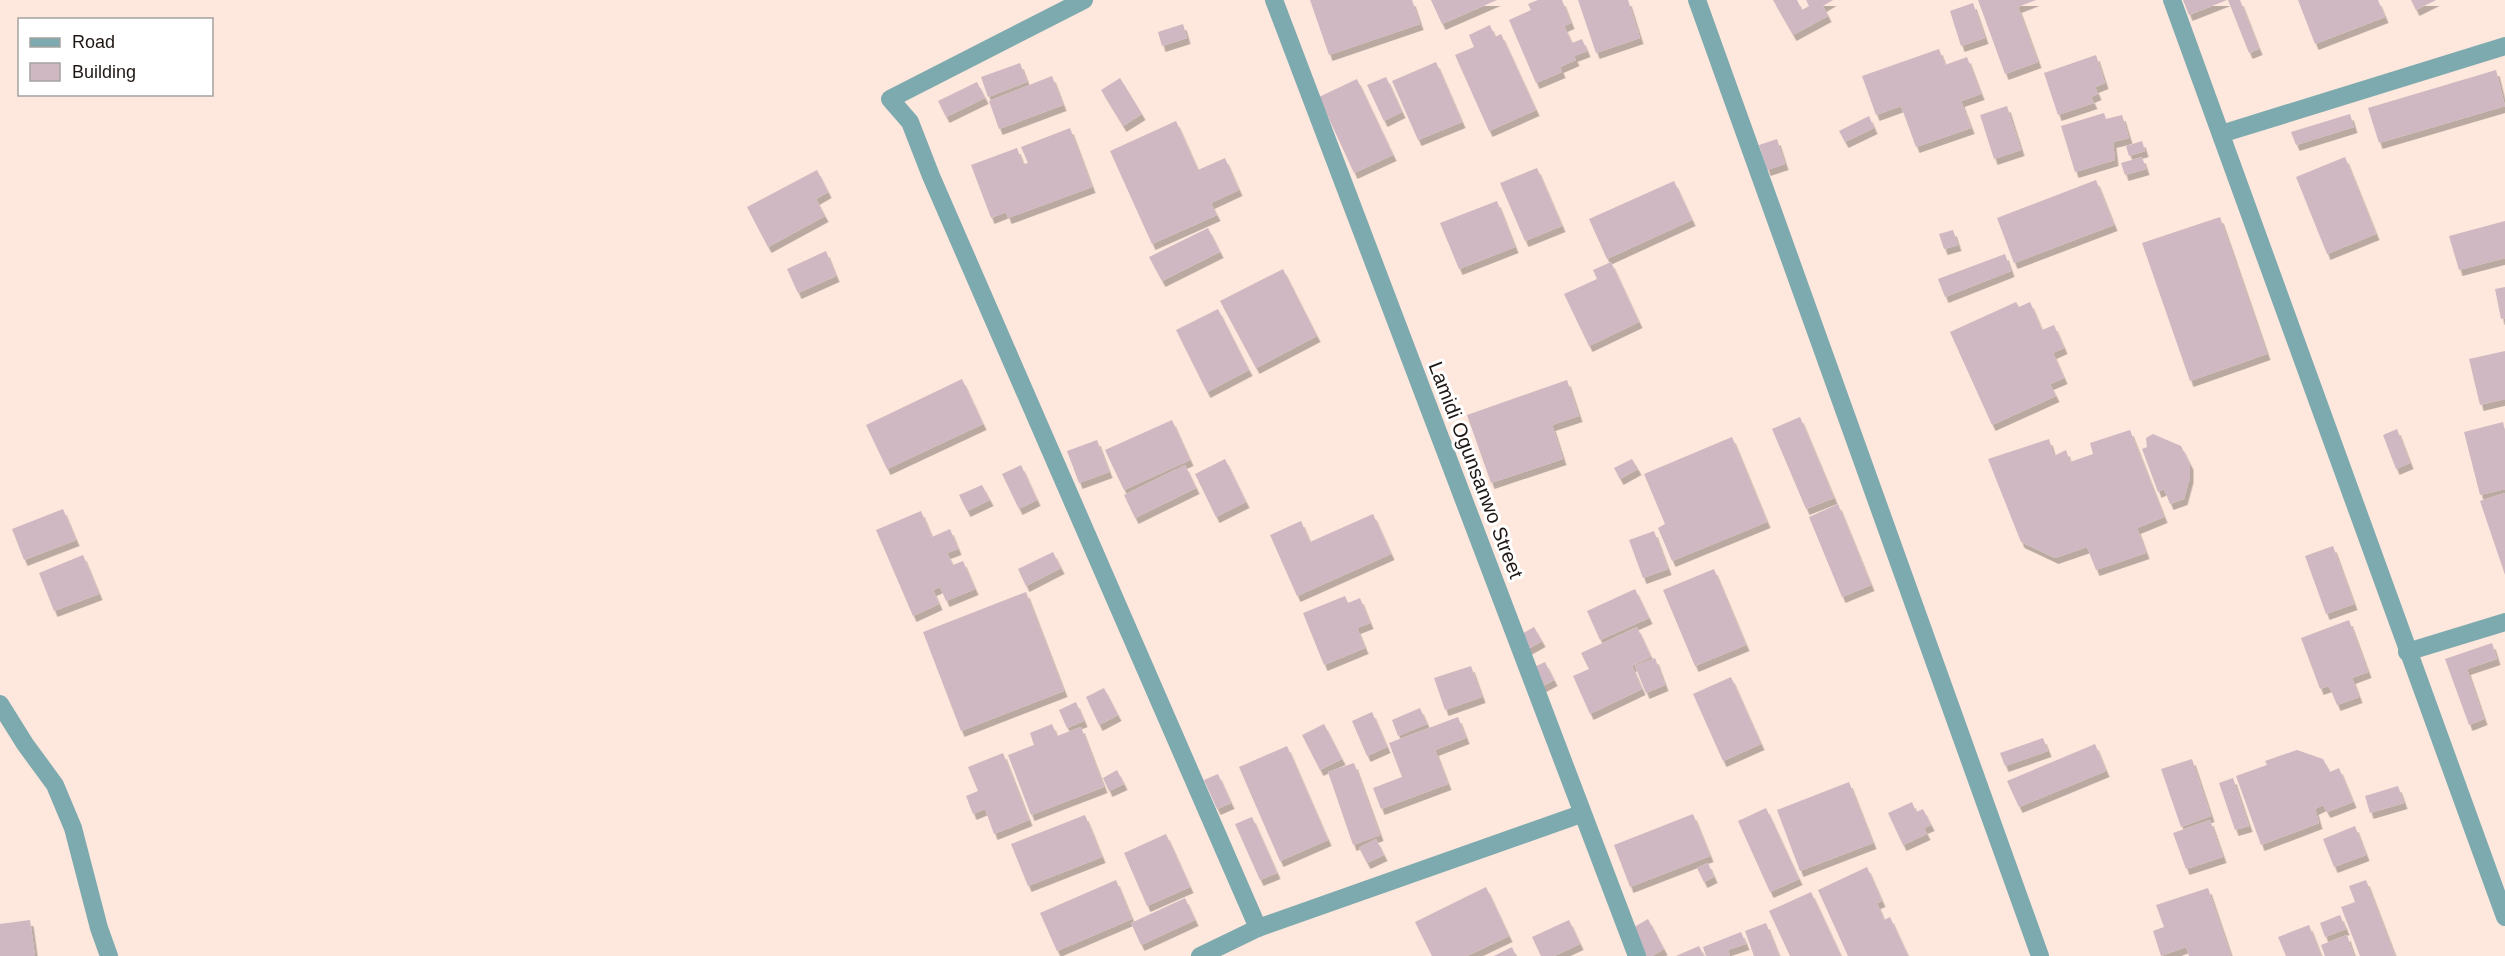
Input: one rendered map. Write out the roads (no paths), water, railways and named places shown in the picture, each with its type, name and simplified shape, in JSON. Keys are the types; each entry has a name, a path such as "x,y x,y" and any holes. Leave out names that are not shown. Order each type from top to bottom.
{"street":[{"path":"1084,0 890,99 910,122 931,176 1258,928"},
{"name":"Lamidi Ogunsanwo Street","path":"1274,0 1581,814 1637,956"},
{"path":"1697,0 2040,956"},
{"path":"2172,0 2505,917"},
{"path":"2221,134 2505,46"},
{"path":"2407,652 2505,622"},
{"path":"0,704 25,744 55,784 60,795 73,828 109,956"},
{"path":"1200,956 1258,928 1581,814"}]}
